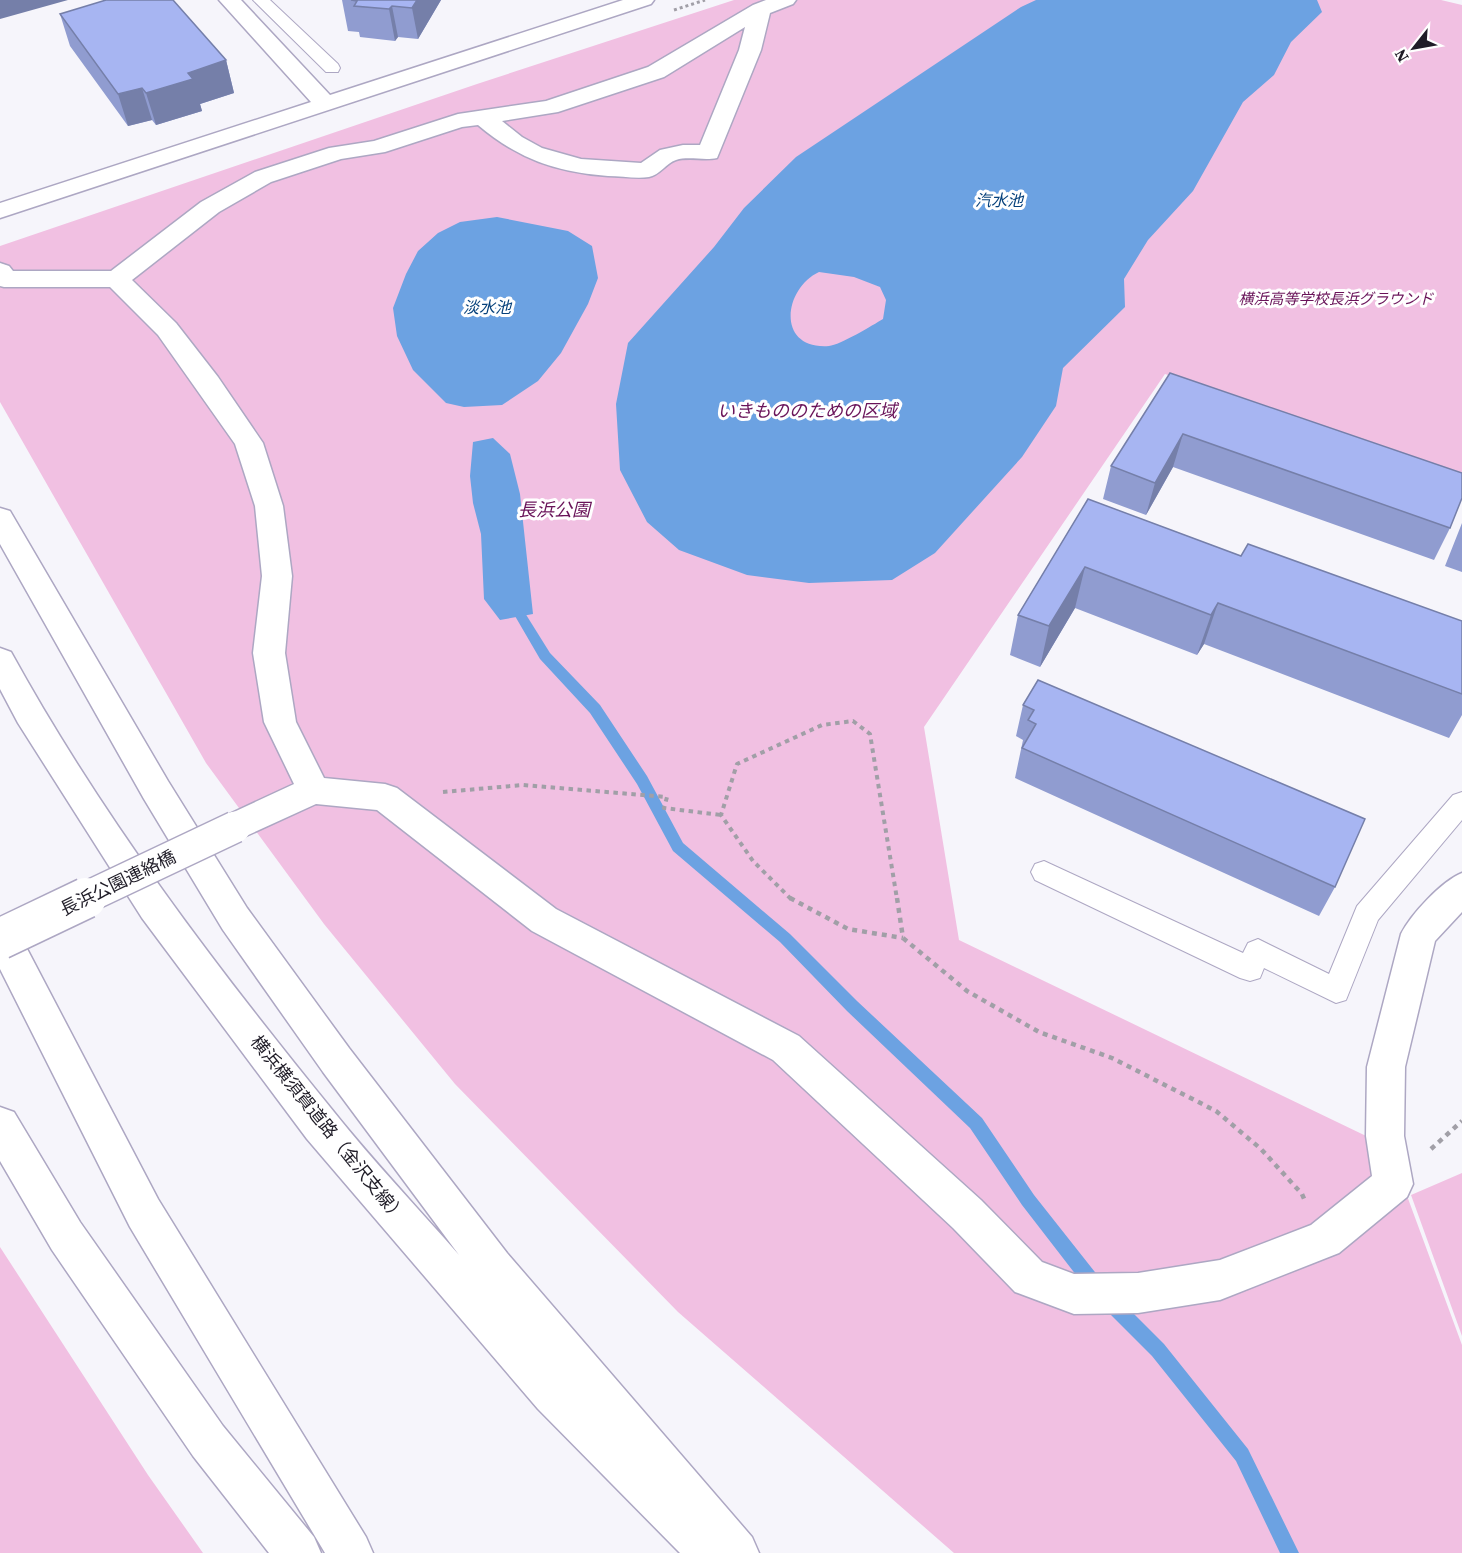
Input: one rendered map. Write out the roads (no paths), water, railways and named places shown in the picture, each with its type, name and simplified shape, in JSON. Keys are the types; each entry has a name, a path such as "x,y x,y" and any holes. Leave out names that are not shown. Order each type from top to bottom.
{"main road":[{"path":"229,0 325,103"},
{"path":"0,211 644,0"},
{"path":"0,271 4,279 117,279 210,207 263,177 338,153 377,147 458,121 550,107 656,72 760,9 786,0"},
{"path":"482,116 519,145 551,159 596,168 647,170 660,173 681,173 697,167 706,160 709,153 750,50 760,9"},
{"path":"117,279 167,329 249,443 271,518 277,576 269,653 280,722 313,790 385,797 544,920 786,1048 967,1214 1029,1278 1074,1294 1138,1293 1220,1280 1325,1239 1393,1184 1385,1136 1386,1067 1419,934 1462,888"},
{"path":"0,518 156,790 235,919 336,1060 493,1267 736,1553"},
{"name":"横浜横須賀道路（金沢支線）","path":"0,660 29,714 154,907 321,1126 553,1394 713,1553"},
{"name":"長浜公園連絡橋","path":"0,939 313,790"},
{"path":"0,933 144,1213 350,1553"},
{"path":"0,1125 66,1236 208,1441 298,1553"}],"lane":[{"path":"261,0 332,68"},
{"path":"1044,872 1250,969 1258,951 1336,991 1367,914 1462,802"}],"water":[{"name":"汽水池","path":"1036,0 1317,0 1322,12 1291,42 1274,75 1243,102 1193,191 1148,240 1124,279 1125,307 1063,368 1056,406 1022,457 935,553 892,580 809,583 747,575 679,550 647,522 620,470 616,404 628,343 714,247 744,208 796,157 1021,7","holes":["819,272 854,277 880,287 886,300 883,319 834,345 812,345 800,339 793,329 792,304 798,291 807,280"]},
{"name":"淡水池","path":"497,217 568,231 592,246 598,278 588,304 561,353 538,381 502,405 464,407 446,403 413,370 397,336 393,308 418,251 438,233 460,222"},
{"path":"493,438 510,454 520,494 533,614 500,620 484,599 481,534 473,503 470,476 473,442"}],"waterway":[{"path":"521,616 545,656 595,709 642,780 678,847 785,938 852,1006 976,1123 1028,1200 1096,1287"},
{"path":"1109,1301 1158,1350 1242,1455 1290,1553"}],"park label":[{"name":"横浜高等学校長浜グラウンド","path":"1336,299"},
{"name":"いきもののための区域","path":"807,411"},
{"name":"長浜公園","path":"554,510"}]}
